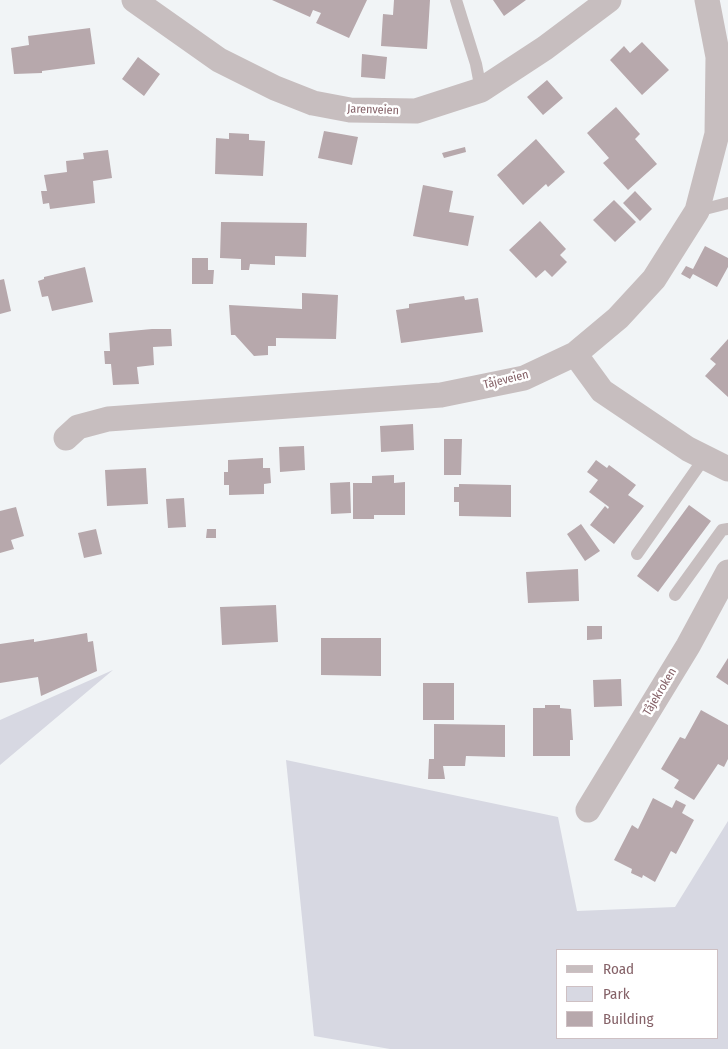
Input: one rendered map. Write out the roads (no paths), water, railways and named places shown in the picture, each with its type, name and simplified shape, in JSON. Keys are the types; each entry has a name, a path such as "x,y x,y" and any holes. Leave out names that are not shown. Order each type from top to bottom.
{"street":[{"name":"Jarenveien","path":"134,0 219,60 275,88 313,103 350,110 416,112 481,90 545,48 609,0"},
{"name":"Tåjeveien","path":"66,438 78,427 108,419 441,395 524,378 575,354 618,318 654,279 698,211 718,134 718,57 707,0"},
{"path":"575,354 602,391 688,449 728,469"},
{"name":"Tåjekroken","path":"588,810 693,639 728,572"}],"lane":[{"path":"456,0 476,64 481,90"},
{"path":"698,211 728,203"},
{"path":"637,554 705,457"},
{"path":"675,595 722,530 728,529"}]}
